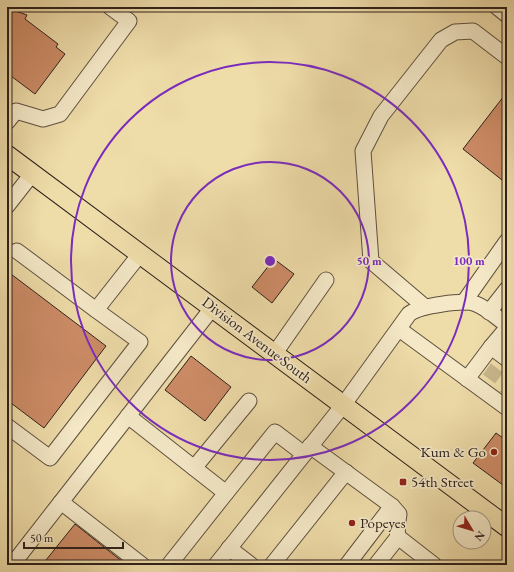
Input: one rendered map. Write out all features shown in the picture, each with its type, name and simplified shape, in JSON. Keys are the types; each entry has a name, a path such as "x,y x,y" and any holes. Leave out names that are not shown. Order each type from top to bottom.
{"main road":[{"name":"Division Avenue South","path":"7,155 344,404 507,527"}],"lane":[{"path":"10,113 43,119 60,114 129,21 110,7"},
{"path":"497,7 507,15"},
{"path":"425,307 371,260 363,151 381,116 441,40 455,32 473,31 507,57"},
{"path":"7,206 32,174"},
{"path":"464,302 507,241"},
{"path":"7,426 50,458 140,342 17,251"},
{"path":"96,310 140,254"},
{"path":"274,353 326,280"},
{"path":"489,312 507,289"},
{"path":"216,565 344,404 410,314 425,307 464,302 475,303 507,325"},
{"path":"12,565 213,308"},
{"path":"467,379 507,328"},
{"path":"399,329 467,379"},
{"path":"491,347 504,401"},
{"path":"467,379 496,371"},
{"path":"194,468 249,401"},
{"path":"128,416 226,493"},
{"path":"169,565 275,432 346,472 392,506 399,514 397,528 398,537 376,565"},
{"path":"272,565 346,472"},
{"path":"61,502 142,565"},
{"path":"347,565 392,506"},
{"path":"398,537 434,565"},
{"path":"229,548 251,565"}],"building":[{"path":"7,8 27,15 25,19 58,44 56,47 65,54 35,94 7,73"},
{"path":"507,92 507,184 463,149"},
{"path":"274,259 294,274 272,303 252,287"},
{"path":"7,271 106,346 44,428 7,400 7,335 11,329 7,326"},
{"path":"191,356 231,387 205,421 165,390"},
{"name":"Kum & Go","path":"496,433 507,441 507,488 473,463"},
{"path":"75,524 109,551 127,565 42,565"}],"tunnel":[{"path":"489,379 497,368"}],"place":[{"name":"Kum & Go","path":"494,452"},
{"name":"54th Street","path":"403,482"},
{"name":"Popeyes","path":"352,523"}]}
